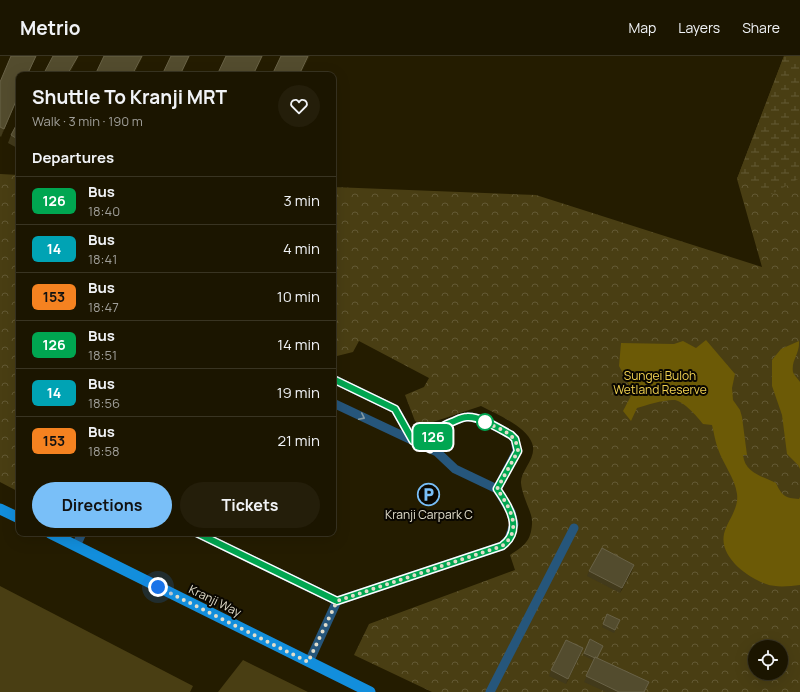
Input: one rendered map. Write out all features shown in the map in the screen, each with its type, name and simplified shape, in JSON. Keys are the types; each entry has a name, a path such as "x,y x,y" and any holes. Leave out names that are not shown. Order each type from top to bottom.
{"main road":[{"path":"0,509 16,517"},
{"name":"Kranji Way","path":"58,536 370,692"}],"lane":[{"path":"336,380 395,409 413,441"},
{"path":"203,536 337,601 502,546 509,539 514,524 511,512 497,489 455,469 437,452 336,404"},
{"path":"430,449 435,433 442,426 458,419 468,417 478,419 511,435 515,439 518,451 497,489"},
{"path":"490,692 574,528"},
{"path":"76,546 81,536"},
{"path":"308,662 337,601"}],"green space":[{"name":"Sungei Buloh Wetland Reserve","path":"784,56 800,56 800,692 432,692 354,655 369,624 515,570 510,555 526,542 530,535 532,524 521,478 531,459 533,448 529,437 524,431 481,406 424,425 415,421 405,395 424,387 429,378 359,341 353,352 336,356 336,187 536,195 762,267 737,179"},
{"path":"784,56 800,56 800,178 770,195 737,179"},
{"path":"0,174 16,175 16,490 0,482"},
{"path":"0,586 193,686 190,692 0,692"},
{"path":"243,660 308,692 218,692"}],"shaded area":[{"path":"706,340 735,374 732,388 733,400 740,410 742,417 747,455 743,455 744,461 755,473 776,483 784,496 794,499 799,499 800,497 800,585 775,586 759,581 743,572 730,558 726,551 724,534 735,510 737,494 734,482 718,449 712,425 703,424 686,406 675,400 661,401 637,408 631,421 623,411 633,392 619,366 621,343 674,344 683,341 696,348"},
{"path":"799,341 798,350 794,360 793,372 800,382 800,469 787,454 782,415 772,386 772,360 781,349"}],"building":[{"path":"11,56 36,56 28,72 16,72 16,101 4,129 0,127 0,82"},
{"path":"53,56 78,56 69,72 45,72"},
{"path":"104,56 142,56 134,72 96,72"},
{"path":"171,56 189,56 181,72 163,72"},
{"path":"226,56 262,56 254,72 218,72"},
{"path":"281,56 308,56 300,72 273,72"},
{"path":"16,126 16,138 11,135"},
{"path":"602,548 634,565 622,588 589,571"},
{"path":"607,614 620,620 615,630 603,624"},
{"path":"590,639 603,646 597,658 584,653"},
{"path":"566,640 583,648 568,679 551,670"},
{"path":"595,657 649,682 644,692 619,692 586,676"}],"bus line":[{"name":"126","path":"203,536 337,601 502,546 506,543 509,539 514,524 511,512 504,498 497,489 518,451 515,439 511,435 478,419 468,417 458,419 442,426 435,433 430,449 413,441 395,409 336,380"}],"place":[{"name":"Kranji Carpark C","path":"429,494"}],"route":[{"path":"158,587 308,662 337,601 502,546 509,539 514,524 513,518 504,498 497,489 518,451 517,446 515,439 511,435 485,422"}]}
